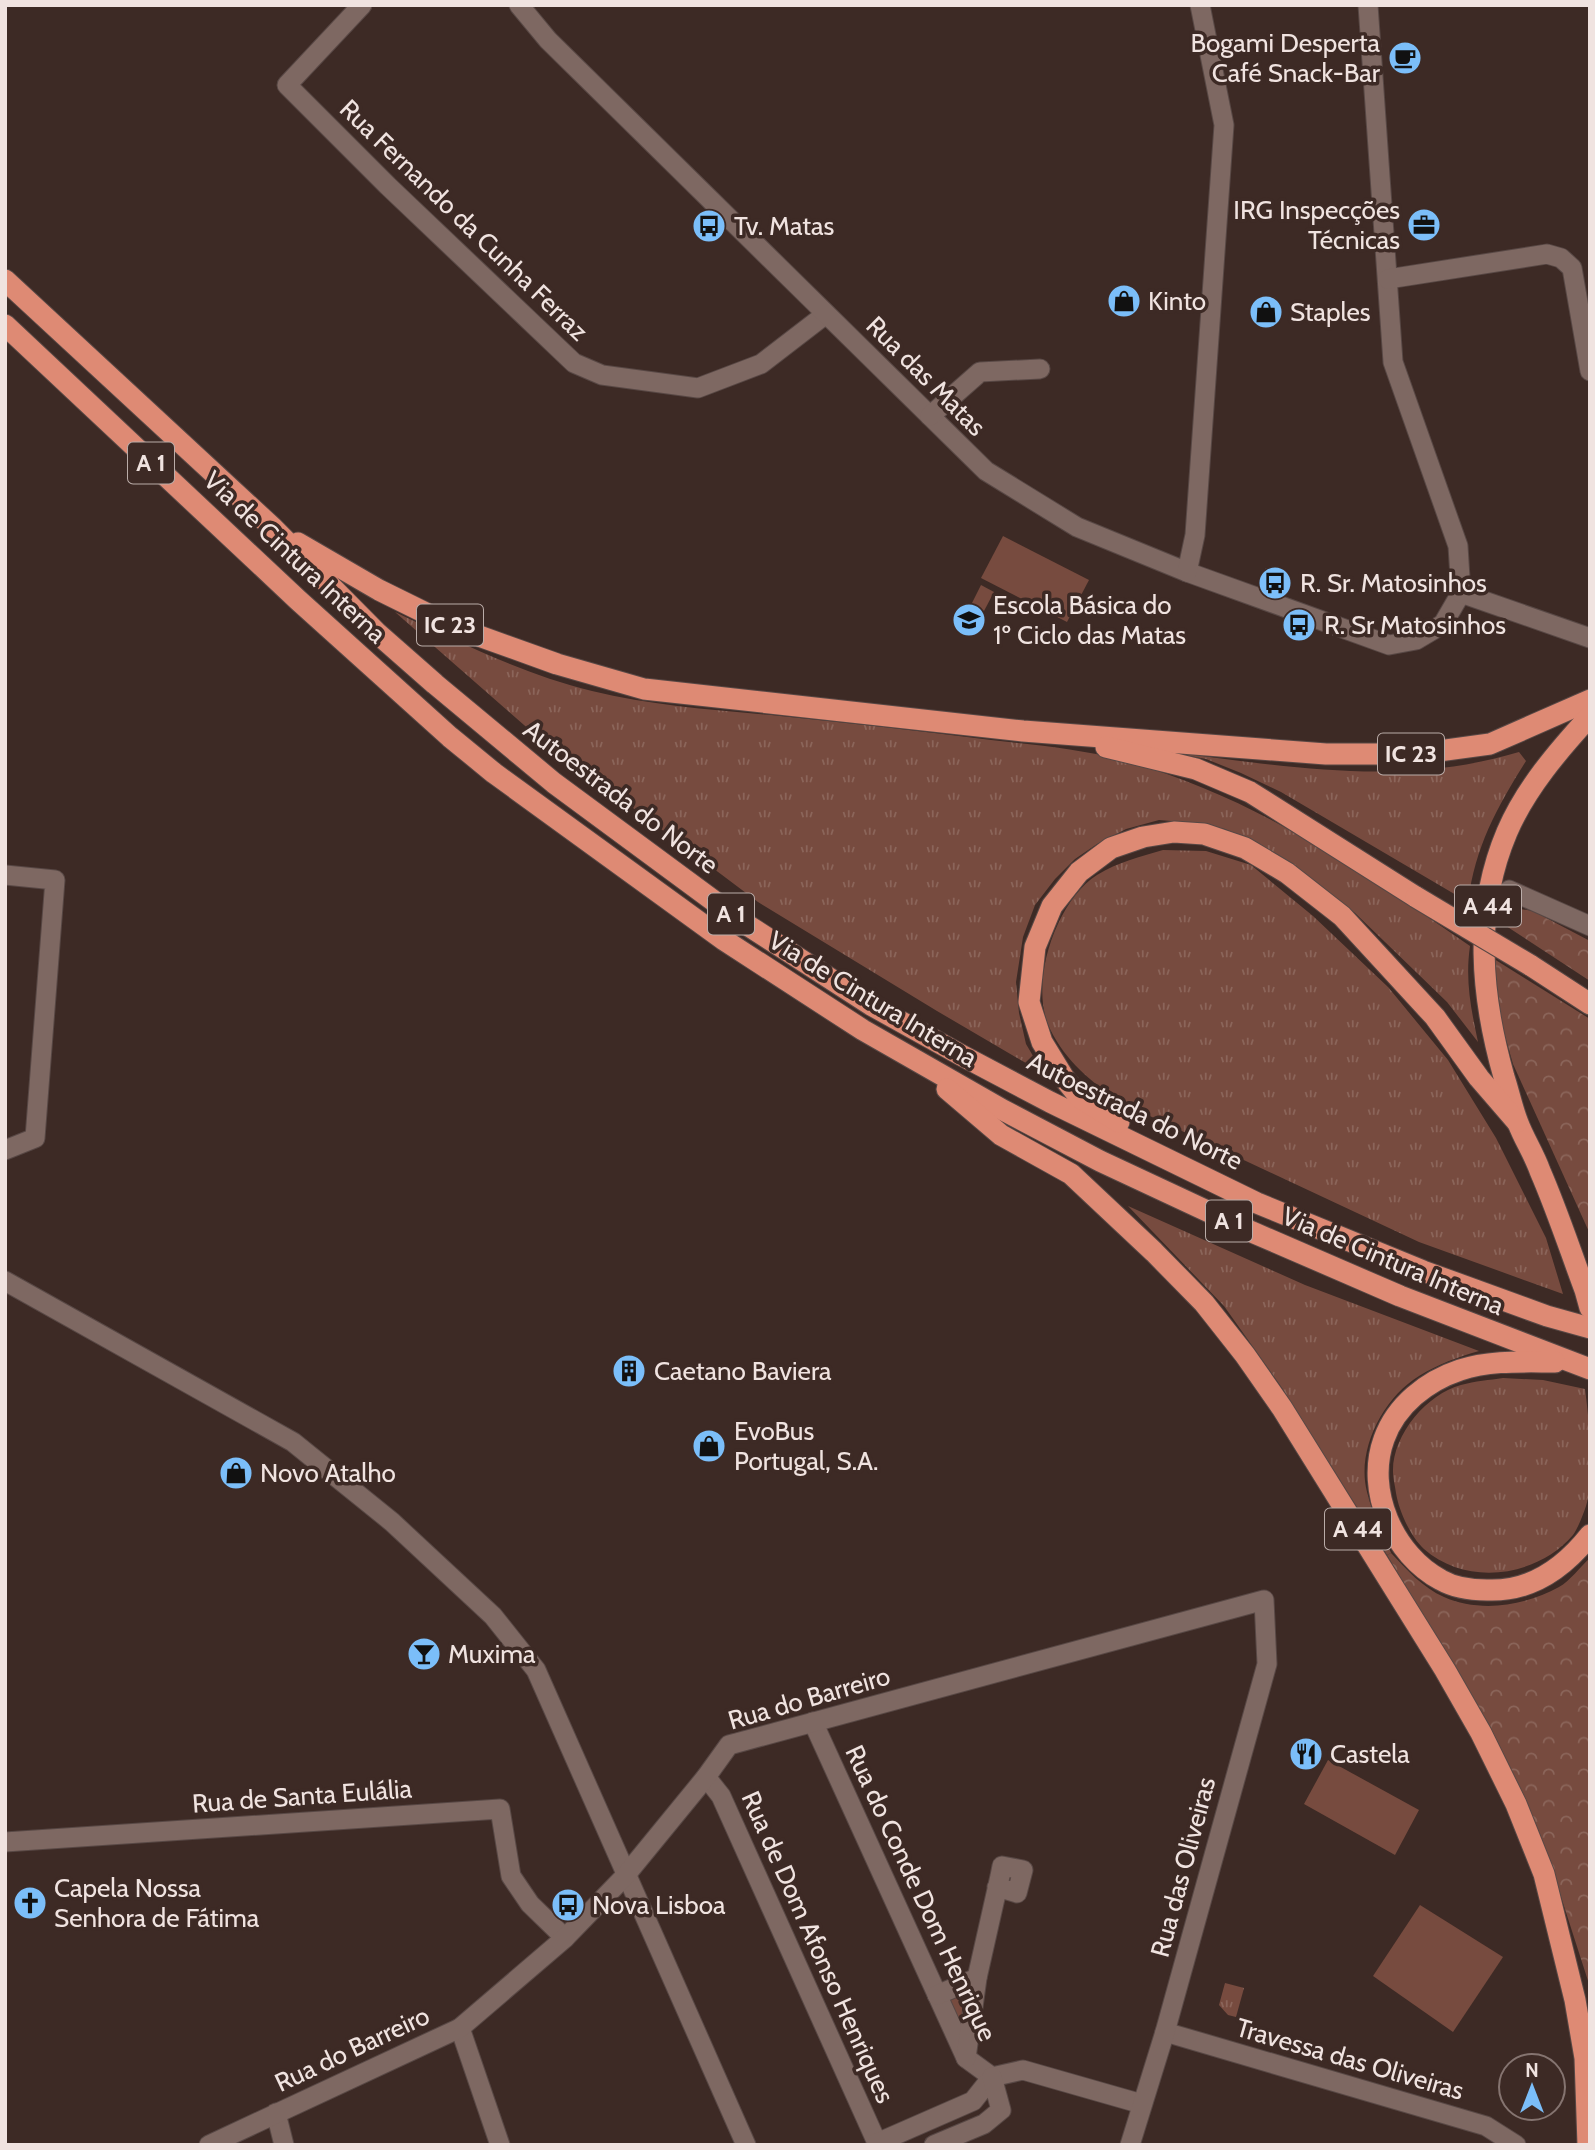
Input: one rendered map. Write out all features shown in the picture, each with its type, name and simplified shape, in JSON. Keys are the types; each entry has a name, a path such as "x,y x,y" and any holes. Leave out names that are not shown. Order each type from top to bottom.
{"highway":[{"name":"Via de Cintura Interna","path":"5,280 272,527"},
{"name":"Via de Cintura Interna","path":"5,325 298,600 450,737 494,773 724,940 863,1030 1003,1110 1100,1161 1400,1296 1568,1363 1590,1369"},
{"name":"IC 23","path":"272,527 379,590 454,627 557,664 644,689 1024,731 1326,754 1418,754 1490,744 1590,700"},
{"name":"Autoestrada do Norte","path":"272,527 377,633 483,726 616,831 741,921 871,1005 1050,1102 1257,1203 1423,1271 1548,1316 1590,1328"},
{"name":"A 44","path":"1587,1299 1540,1170 1517,1122 1495,1046 1487,1008 1483,967 1485,924 1491,889 1498,856 1508,830 1551,760 1590,716"},
{"path":"1024,731 1115,748 1196,769 1250,792 1590,1004"},
{"name":"A 1","path":"1257,1203 1080,1098 1042,1042 1029,1002 1035,947 1052,906 1079,872 1111,848 1143,836 1174,832 1204,834 1245,848 1287,873 1342,916 1435,1017 1479,1078 1517,1122"},
{"name":"A 44","path":"902,1052 1001,1135 1071,1174 1154,1252 1204,1303 1245,1355 1324,1474 1481,1733 1516,1804 1544,1874 1575,2000 1585,2058 1588,2145"},
{"path":"1568,1363 1486,1365 1461,1370 1423,1388 1393,1420 1384,1438 1379,1456 1380,1501 1404,1549 1419,1566 1443,1581 1468,1589 1505,1591 1536,1582 1568,1560 1590,1535"}],"street":[{"name":"Rua Fernando da Cunha Ferraz","path":"362,5 287,85 388,186 574,363 602,375 698,388 761,364 826,314"},
{"name":"Rua das Matas","path":"519,5 548,40 986,471 1077,527 1187,572 1389,645 1416,640 1443,624 1461,593"},
{"path":"1187,572 1195,535 1224,125 1200,5"},
{"path":"1368,5 1393,362 1458,546 1461,593 1590,638"},
{"path":"1388,279 1547,254 1561,258 1572,268 1590,370"},
{"path":"930,416 980,372 1040,369"},
{"path":"5,875 55,880 35,1138 6,1151"},
{"path":"1509,890 1590,926"},
{"path":"5,1281 293,1442 392,1522 493,1616 536,1670 746,2145"},
{"name":"Rua do Barreiro","path":"209,2145 460,2028 565,1938 625,1876 729,1745 1264,1600"},
{"name":"Rua das Oliveiras","path":"1130,2145 1165,2032 1267,1664 1264,1600"},
{"name":"Rua do Conde Dom Henrique","path":"813,1722 967,2058 992,2077"},
{"name":"Rua de Dom Afonso Henriques","path":"706,1777 722,1796 878,2144"},
{"name":"Rua de Santa Eulália","path":"5,1842 500,1809 511,1877 530,1904 565,1938"},
{"path":"967,2058 977,1978 997,1887"},
{"path":"937,1995 977,1978"},
{"path":"460,2028 500,2145"},
{"name":"Travessa das Oliveiras","path":"1165,2032 1486,2126 1516,2145"},
{"path":"878,2144 973,2101 992,2077 1023,2070 1142,2104"},
{"path":"934,2145 984,2123 1001,2110 992,2077"},
{"path":"973,2101 984,2123"},
{"path":"276,2113 284,2145"}],"green space":[{"path":"1003,536 1089,580 1067,622 981,578"},
{"path":"981,585 994,592 984,611 971,605"},
{"path":"395,612 467,646 541,676 615,696 685,707 859,724 1074,750 1122,760 1171,775 1217,794 1304,838 1470,946 1468,983 1478,1042 1447,1002 1355,913 1313,881 1263,848 1225,829 1197,823 1159,820 1126,829 1075,859 1035,905 1023,937 1016,982 1026,1044 1043,1073 758,902 532,732"},
{"path":"1164,751 1342,771 1430,769 1475,763 1519,752 1526,761 1482,845 1468,902 1281,792 1206,759"},
{"path":"1163,850 1206,851 1251,865 1313,916 1388,987 1448,1060 1496,1138 1546,1238 1563,1294 1419,1242 1120,1102 1072,1061 1050,1029 1044,1011 1044,967 1058,923 1082,887 1097,875 1121,863"},
{"path":"1520,909 1533,911 1590,941 1590,981 1500,922 1504,916"},
{"path":"1494,959 1590,1019 1590,1234 1513,1064 1501,1022"},
{"path":"1128,1206 1305,1285 1479,1351 1448,1361 1419,1376 1394,1398 1375,1426 1365,1459 1367,1492 1391,1553 1387,1555 1282,1388 1224,1306"},
{"path":"1503,1378 1543,1380 1585,1389 1590,1448 1589,1494 1573,1535 1541,1560 1501,1572 1460,1569 1441,1561 1424,1549 1414,1537 1397,1500 1393,1474 1394,1458 1405,1431 1424,1407 1436,1397 1461,1385"},
{"path":"1391,1553 1415,1578 1436,1593 1458,1602 1487,1606 1517,1603 1546,1594 1567,1581 1590,1558 1590,1987 1554,1875 1459,1677 1387,1555"},
{"path":"1328,1760 1419,1810 1395,1855 1304,1804"},
{"path":"1420,1905 1503,1957 1453,2032 1373,1976"},
{"path":"1225,1983 1244,1988 1236,2017 1228,2015 1219,2005"},
{"path":"963,1995 966,2000 962,2018 958,2019 949,1997"}],"place":[{"name":"Bogami Desperta Café Snack-Bar","path":"1405,58"},
{"name":"IRG Inspecções Técnicas","path":"1424,225"},
{"name":"Tv. Matas","path":"709,226"},
{"name":"Kinto","path":"1124,301"},
{"name":"Staples","path":"1266,312"},
{"name":"R. Sr. Matosinhos","path":"1275,583"},
{"name":"Escola Básica do 1º Ciclo das Matas","path":"969,620"},
{"name":"R. Sr Matosinhos","path":"1299,625"},
{"name":"Caetano Baviera","path":"629,1371"},
{"name":"EvoBus Portugal, S.A.","path":"709,1446"},
{"name":"Novo Atalho","path":"236,1473"},
{"name":"Muxima","path":"424,1654"},
{"name":"Castela","path":"1306,1754"},
{"name":"Capela Nossa Senhora de Fátima","path":"30,1903"},
{"name":"Nova Lisboa","path":"568,1905"}]}
